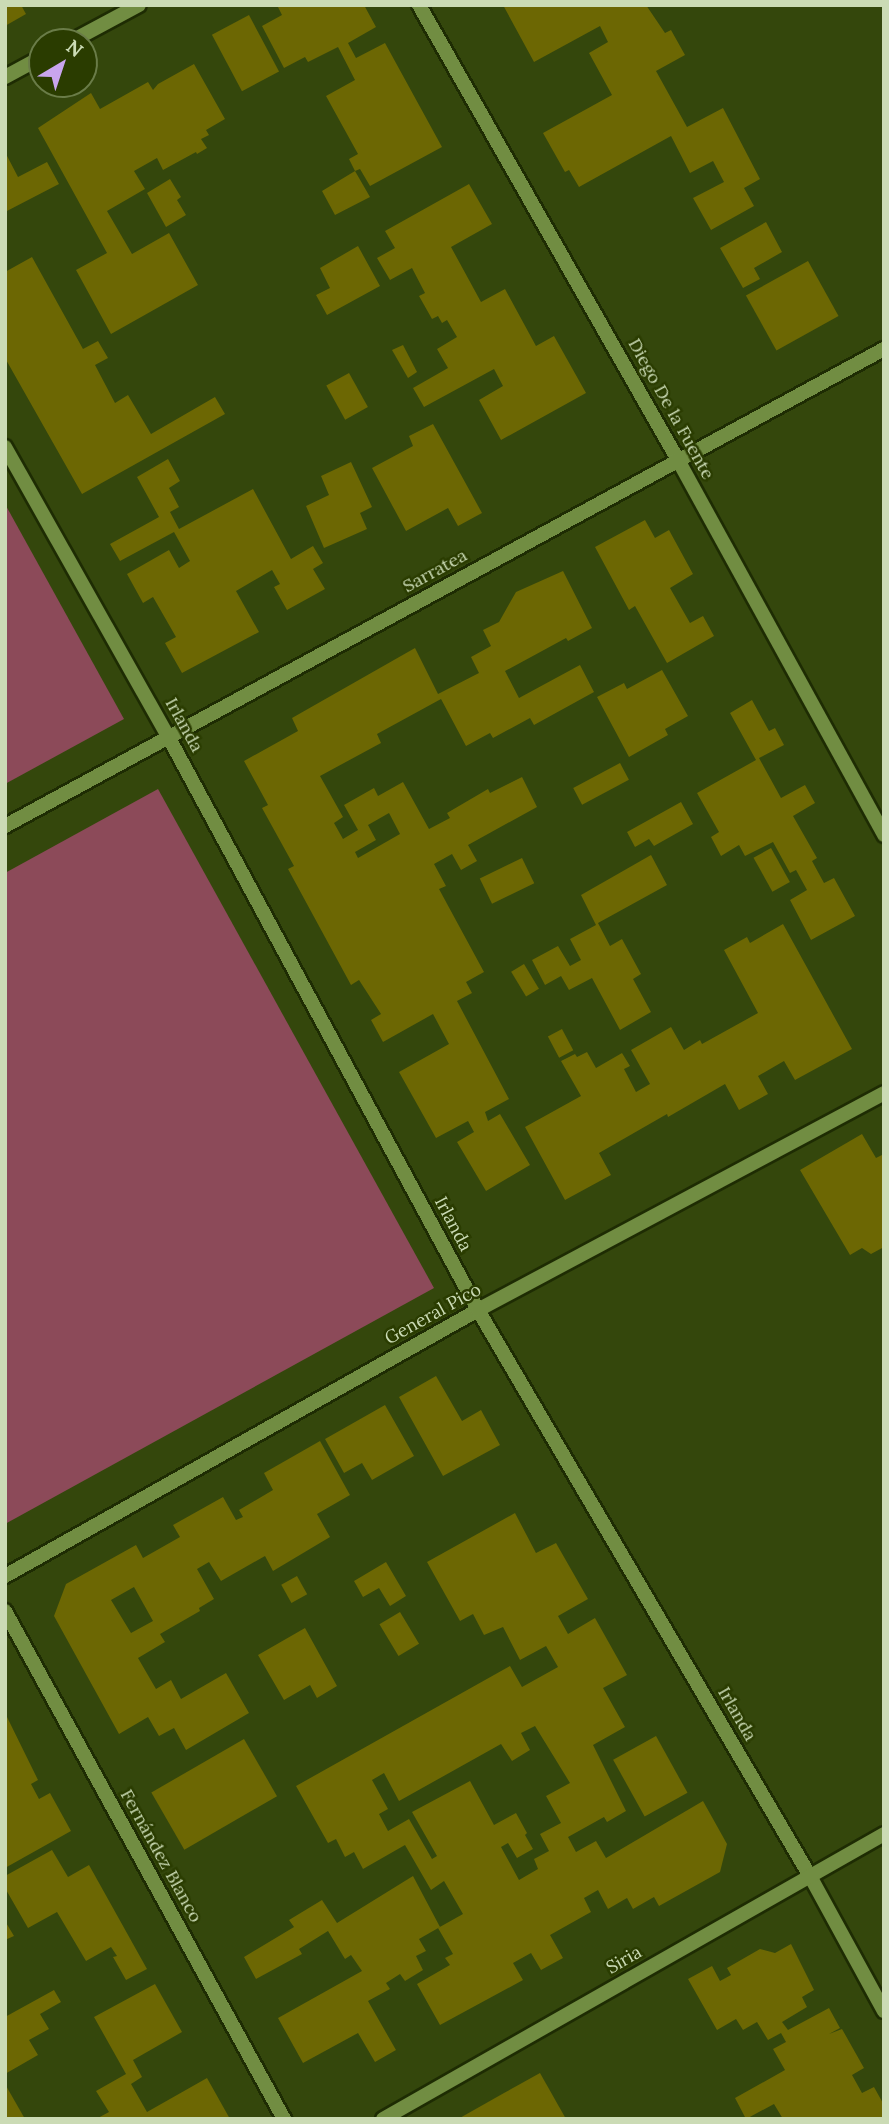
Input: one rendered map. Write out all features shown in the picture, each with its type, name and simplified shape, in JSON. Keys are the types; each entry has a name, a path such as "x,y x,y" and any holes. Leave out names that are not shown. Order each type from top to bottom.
{"street":[{"path":"96,28 139,5"},
{"name":"Diego De la Fuente","path":"419,5 678,460 884,835"},
{"path":"5,77 28,65"},
{"name":"Sarratea","path":"5,826 884,349"},
{"name":"Irlanda","path":"5,447 169,738 478,1310 810,1876 884,2011"},
{"name":"General Pico","path":"5,1576 478,1310 884,1093"},
{"name":"Fernández Blanco","path":"5,1611 284,2119"},
{"name":"Siria","path":"383,2119 884,1834"}],"shaded area":[{"path":"5,504 124,719 5,784"},
{"path":"158,789 434,1288 5,1524 5,873"}],"building":[{"path":"5,5 21,5 26,14 5,26"},
{"path":"277,5 364,5 376,27 348,43 356,58 385,43 442,147 370,186 360,169 355,171 349,159 358,154 326,96 355,80 338,47 308,62 305,57 284,68 262,26 282,15"},
{"path":"503,5 646,5 665,33 671,30 685,55 656,71 687,127 723,108 760,179 744,188 754,206 711,230 693,198 724,182 713,161 690,173 671,136 579,187 569,170 565,172 543,133 612,95 589,53 608,42 600,26 534,62"},
{"path":"249,15 279,72 242,91 212,35"},
{"path":"194,64 225,119 206,130 209,135 201,139 207,148 197,154 196,152 163,170 157,158 134,171 145,189 107,211 132,254 169,233 198,285 111,334 76,270 107,253 38,128 83,98 94,98 100,109 148,82 153,90 158,84"},
{"path":"5,152 18,177 47,162 59,184 5,212"},
{"path":"355,171 370,197 335,215 322,191"},
{"path":"170,179 181,197 177,200 186,215 166,227 147,193"},
{"path":"469,184 492,224 451,247 481,302 505,289 536,346 554,336 586,393 501,440 479,400 503,386 494,369 424,407 413,388 448,368 437,349 457,337 447,320 442,323 438,316 432,319 419,296 425,293 412,268 390,280 377,258 395,248 385,231"},
{"path":"766,222 782,252 754,268 760,279 743,288 720,248"},
{"path":"358,246 380,286 327,315 316,295 330,288 320,268"},
{"path":"32,257 83,349 98,341 108,358 95,365 115,403 128,395 151,434 215,397 225,414 82,494 5,358 5,272"},
{"path":"808,261 839,316 776,351 746,295"},
{"path":"403,345 417,372 408,378 392,350"},
{"path":"349,373 368,407 345,420 326,386"},
{"path":"433,424 482,513 458,526 448,508 406,531 372,468 413,446 409,436"},
{"path":"168,459 180,481 169,488 179,507 170,512 179,529 253,489 291,559 313,546 323,563 313,569 325,589 287,610 274,587 280,584 272,570 236,591 259,632 182,673 165,643 176,637 153,597 143,603 127,574 169,550 179,568 190,561 174,532 120,561 110,544 159,517 137,477"},
{"path":"351,462 372,507 360,513 367,529 324,548 306,506 329,495 321,476"},
{"path":"645,520 655,538 669,530 693,574 670,588 690,623 703,616 714,636 667,663 635,606 629,610 595,547"},
{"path":"563,571 592,628 568,641 566,638 505,671 519,698 580,665 594,692 534,725 530,718 493,738 490,733 466,746 441,699 377,734 381,743 320,776 343,817 334,823 343,839 358,830 344,805 374,788 378,796 403,782 429,829 450,818 447,813 488,789 490,793 522,777 537,807 468,845 477,861 461,870 452,854 434,864 446,886 439,889 484,972 466,982 472,993 457,1001 509,1099 485,1112 488,1121 500,1114 530,1165 486,1191 457,1142 474,1132 468,1121 436,1138 399,1072 449,1044 433,1014 383,1042 371,1020 381,1014 359,980 351,985 288,869 294,866 262,808 268,805 244,761 298,731 292,718 415,648 438,694 479,673 471,657 491,646 483,630 499,622 516,592","holes":["389,813 400,834 358,858 355,852 376,840 368,825"]},
{"path":"662,670 688,716 665,729 668,735 629,757 597,697 624,683 627,689"},
{"path":"752,700 769,731 775,728 784,745 759,758 781,798 805,785 815,803 793,816 817,858 812,861 824,883 834,878 855,916 811,940 790,900 807,890 796,870 790,873 773,842 745,856 739,845 721,856 711,837 719,832 697,793 756,760 730,713"},
{"path":"620,763 629,780 582,805 573,788"},
{"path":"681,802 693,824 654,846 649,839 635,847 627,832"},
{"path":"771,848 790,882 772,892 754,858"},
{"path":"651,855 667,885 598,923 610,946 622,939 641,974 633,979 651,1012 620,1030 592,978 569,990 561,976 545,985 532,960 558,946 570,966 581,960 570,939 596,925 581,895"},
{"path":"522,858 534,883 492,904 480,879"},
{"path":"783,924 852,1049 795,1080 784,1061 758,1076 768,1094 739,1110 725,1084 668,1117 667,1114 599,1153 611,1175 565,1200 525,1127 581,1096 561,1061 587,1052 596,1068 622,1053 630,1066 624,1069 636,1092 650,1084 631,1050 671,1027 684,1050 700,1040 702,1044 758,1013 724,950 747,937 750,943"},
{"path":"524,964 539,989 526,997 511,972"},
{"path":"562,1029 573,1050 559,1058 548,1037"},
{"path":"862,1134 876,1158 884,1154 884,1247 871,1254 862,1248 850,1255 800,1170"},
{"path":"436,1376 462,1421 481,1410 500,1445 443,1476 399,1397"},
{"path":"385,1405 414,1456 372,1480 362,1463 344,1473 325,1439"},
{"path":"320,1441 350,1495 317,1514 330,1537 273,1571 265,1556 221,1581 209,1562 197,1569 214,1599 199,1608 200,1611 160,1634 165,1642 138,1658 156,1689 171,1680 181,1699 226,1673 249,1713 186,1750 174,1728 159,1736 148,1717 119,1734 54,1616 66,1584 136,1545 143,1558 180,1537 173,1525 223,1497 236,1520 243,1517 239,1510 273,1490 264,1473","holes":["134,1587 153,1621 131,1633 111,1600"]},
{"path":"515,1513 536,1553 556,1543 588,1599 558,1616 568,1634 595,1618 627,1675 603,1688 625,1727 593,1745 626,1811 607,1822 604,1817 568,1837 576,1852 596,1841 606,1858 703,1801 727,1844 720,1872 659,1906 654,1897 633,1909 627,1898 608,1909 598,1890 584,1898 591,1912 550,1935 563,1958 541,1970 531,1953 513,1963 523,1980 440,2025 417,1984 450,1965 445,1958 453,1954 438,1928 463,1914 444,1881 431,1890 405,1845 363,1869 354,1852 345,1857 336,1839 328,1843 296,1786 510,1666 522,1687 558,1667 546,1646 520,1660 503,1627 484,1635 473,1614 460,1621 427,1562","holes":["535,1726 570,1783 546,1796 561,1823 540,1834 549,1851 534,1859 538,1869 519,1880 501,1847 508,1843 517,1858 533,1849 525,1835 527,1833 516,1813 494,1825 470,1781 412,1812 437,1856 432,1859 409,1819 388,1831 379,1814 388,1809 372,1780 384,1773 399,1801 501,1744 512,1761 530,1750 521,1733"]},
{"path":"386,1562 406,1596 390,1606 379,1588 363,1597 354,1581"},
{"path":"297,1576 307,1594 291,1603 281,1585"},
{"path":"400,1612 419,1644 398,1656 379,1624"},
{"path":"305,1628 337,1686 317,1698 310,1685 284,1700 258,1655"},
{"path":"7,1717 38,1780 31,1784 39,1799 50,1793 71,1831 5,1868"},
{"path":"656,1736 688,1793 645,1817 613,1760"},
{"path":"244,1739 277,1796 184,1850 151,1792"},
{"path":"52,1850 68,1877 89,1865 147,1969 126,1980 113,1957 117,1956 111,1947 86,1961 57,1912 28,1928 5,1888 5,1876"},
{"path":"413,1876 440,1927 419,1939 426,1951 416,1956 423,1970 405,1981 400,1974 386,1983 390,1989 368,2001 396,2050 375,2062 358,2033 303,2063 278,2018 362,1971 351,1955 345,1959 328,1931 299,1949 302,1954 256,1979 244,1957 294,1927 289,1920 322,1900 337,1923"},
{"path":"5,1921 14,1936 5,1940"},
{"path":"791,1944 814,1990 802,1997 807,2007 782,2022 788,2030 829,2008 840,2028 829,2034 842,2029 864,2068 852,2075 862,2093 874,2087 884,2105 884,2119 783,2119 774,2104 746,2119 735,2098 785,2070 773,2049 786,2042 781,2033 768,2040 757,2022 743,2030 736,2019 717,2030 688,1979 712,1966 720,1981 731,1975 727,1968 760,1949 775,1953"},
{"path":"155,1984 182,2032 133,2060 142,2077 131,2084 147,2112 207,2078 230,2119 96,2119 109,2112 96,2091 126,2074 94,2017"},
{"path":"54,1990 61,2002 40,2014 49,2029 29,2040 38,2055 5,2074 5,2017"},
{"path":"540,2073 566,2119 458,2119 504,2093"},
{"path":"5,2084 25,2119 5,2119"}]}
